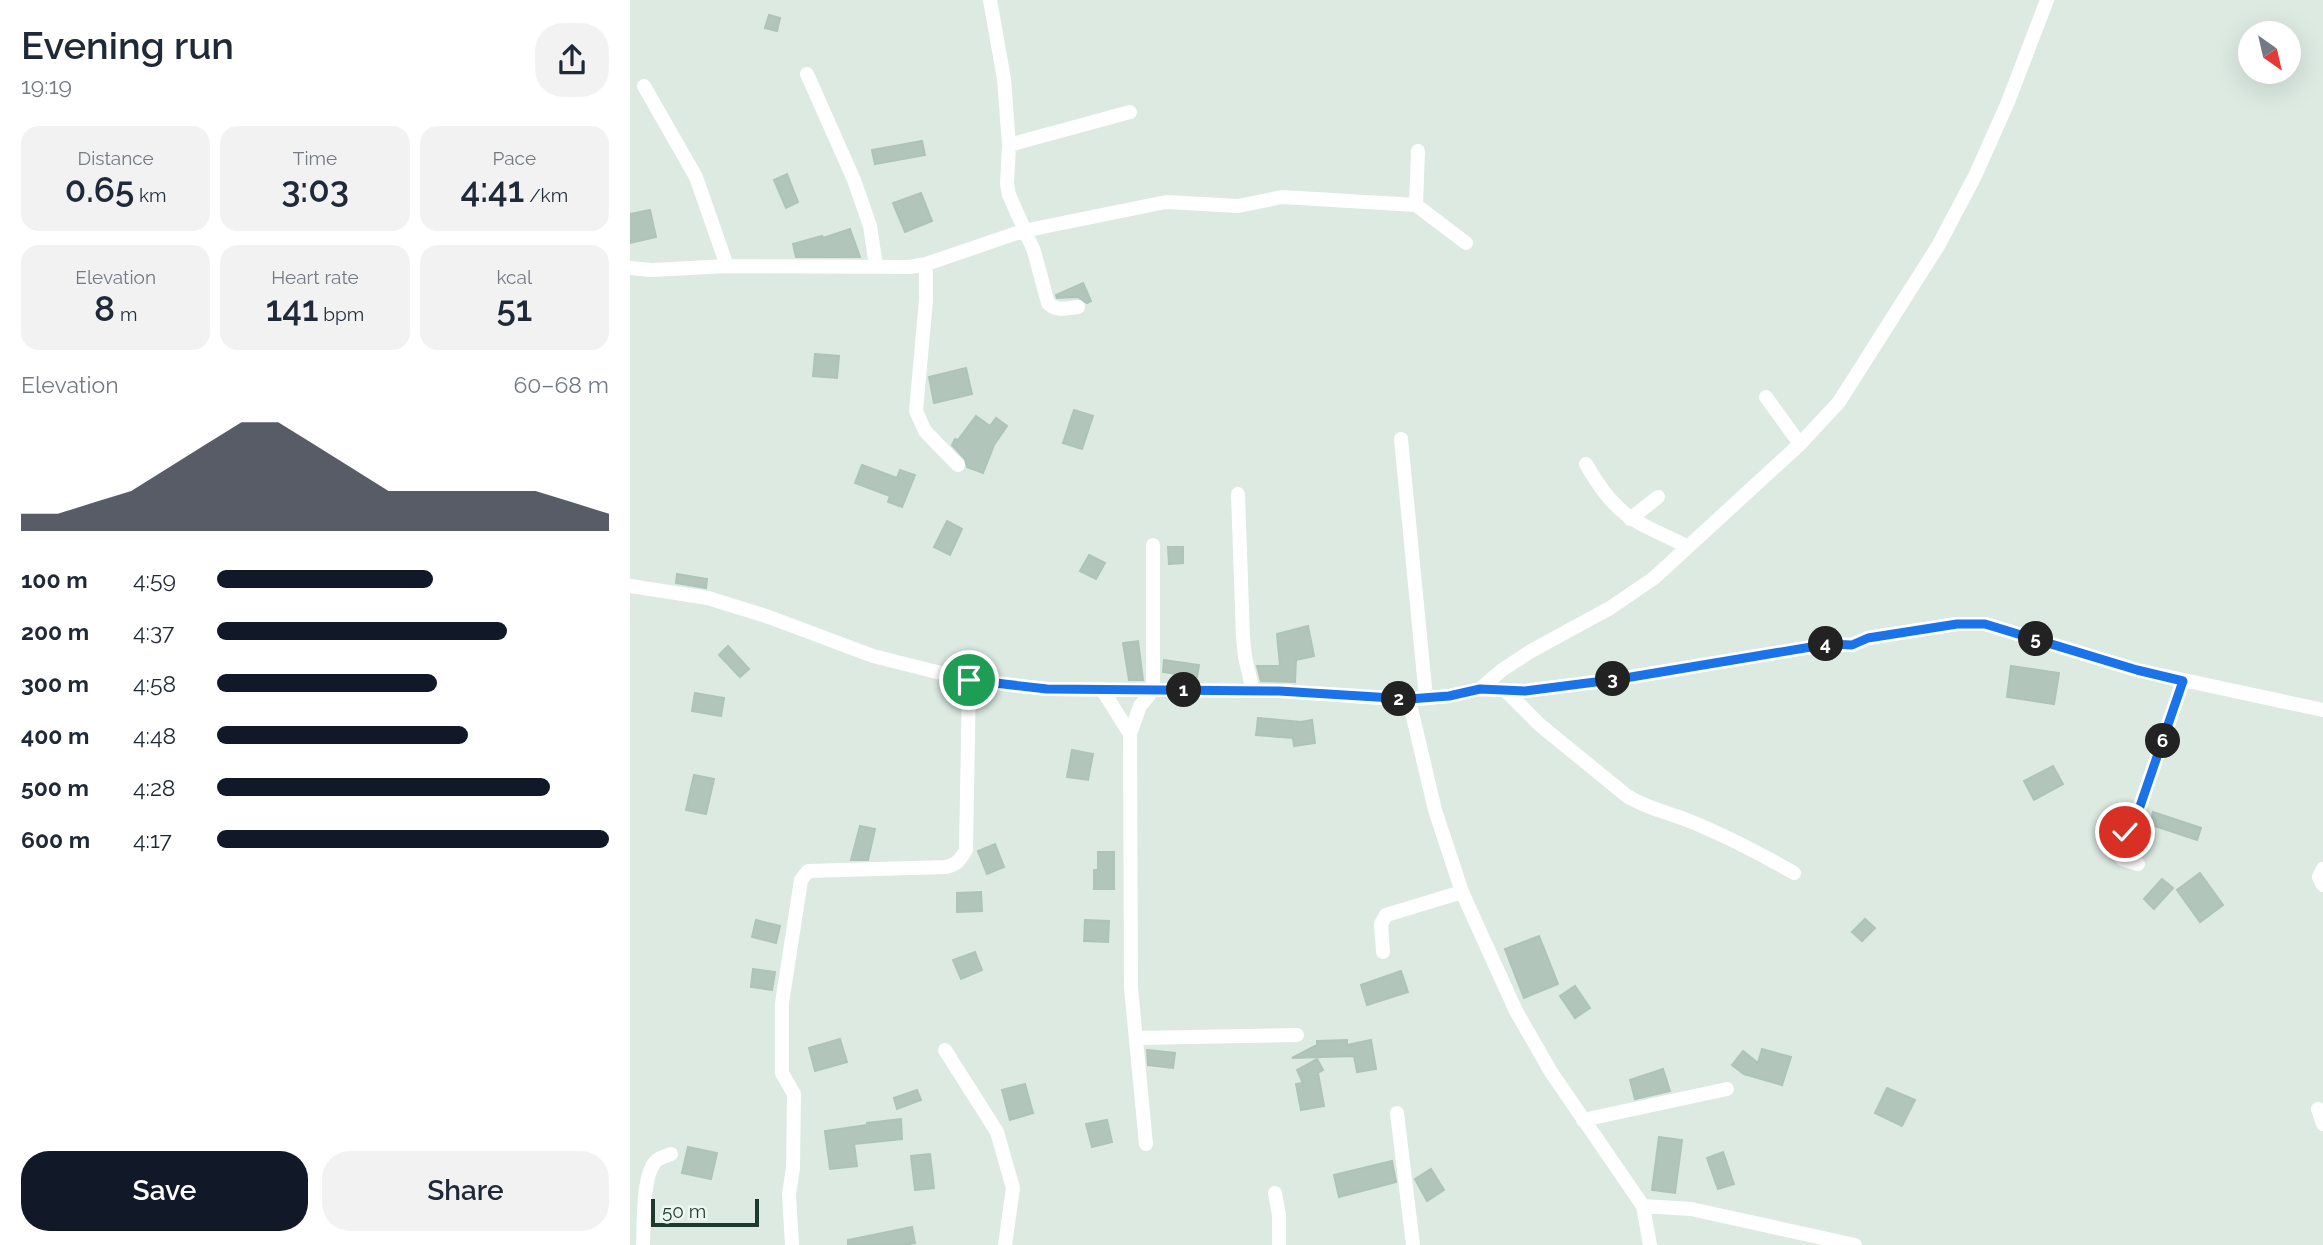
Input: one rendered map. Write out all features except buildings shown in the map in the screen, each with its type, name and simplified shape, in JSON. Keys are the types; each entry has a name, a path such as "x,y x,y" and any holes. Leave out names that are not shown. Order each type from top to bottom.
{"street":[{"path":"990,0 1004,79 1009,145 1007,184 1023,231 1034,251 1048,303 1052,308 1059,309 1078,307"},
{"path":"1480,689 1531,651 1610,608 1643,586 1800,444 1839,402 1938,246 1975,176 2008,102 2047,0"},
{"path":"807,74 854,180 870,226 876,266"},
{"path":"644,86 696,177 727,266"},
{"path":"1009,145 1130,112"},
{"path":"1416,205 1418,151"},
{"path":"630,268 910,267 1023,231 1166,202 1238,206 1282,197 1416,205 1466,243"},
{"path":"926,264 926,300 916,411 925,432 958,466"},
{"path":"1766,397 1800,444"},
{"path":"1401,439 1426,698"},
{"path":"1586,464 1604,494 1630,519 1687,546"},
{"path":"1238,494 1243,637 1253,691"},
{"path":"1630,519 1657,497"},
{"path":"1146,1144 1131,988 1130,734 1140,706 1153,690 1153,545"},
{"path":"630,586 708,598 769,617 873,656 969,680 1047,689 1253,691 1426,698 1480,689 1507,692 1619,679 1829,644 1852,645 1868,638 1971,623 2000,627 2137,670 2323,710"},
{"path":"792,1245 789,1194 793,1168 794,1094 782,1073 782,1003 801,880 808,871 945,867 954,866 961,859 966,850 969,680"},
{"path":"2138,864 2122,859 2120,850 2125,832 2136,818 2183,681"},
{"path":"1102,689 1130,734"},
{"path":"1507,692 1540,726 1635,801 1749,847 1794,873"},
{"path":"1409,699 1435,810 1462,892 1516,1011 1551,1072 1643,1206 1650,1245"},
{"path":"2323,869 2319,877 2323,885"},
{"path":"1383,952 1381,924 1386,915 1462,892"},
{"path":"1136,1038 1297,1035"},
{"path":"946,1050 997,1132 1013,1188 1005,1245"},
{"path":"1583,1120 1727,1089"},
{"path":"2318,1109 2323,1124"},
{"path":"1397,1113 1413,1245"},
{"path":"643,1245 646,1188 650,1169 657,1159 671,1154"},
{"path":"1275,1193 1279,1214 1279,1245"},
{"path":"1643,1206 1691,1209 1855,1245"}],"route":[{"path":"969,680 1047,689 1279,691 1409,699 1449,696 1480,689 1525,691 1619,679 1829,644 1846,646 1868,638 1957,624 1985,624 2137,670 2183,681 2136,818 2125,832"}]}
